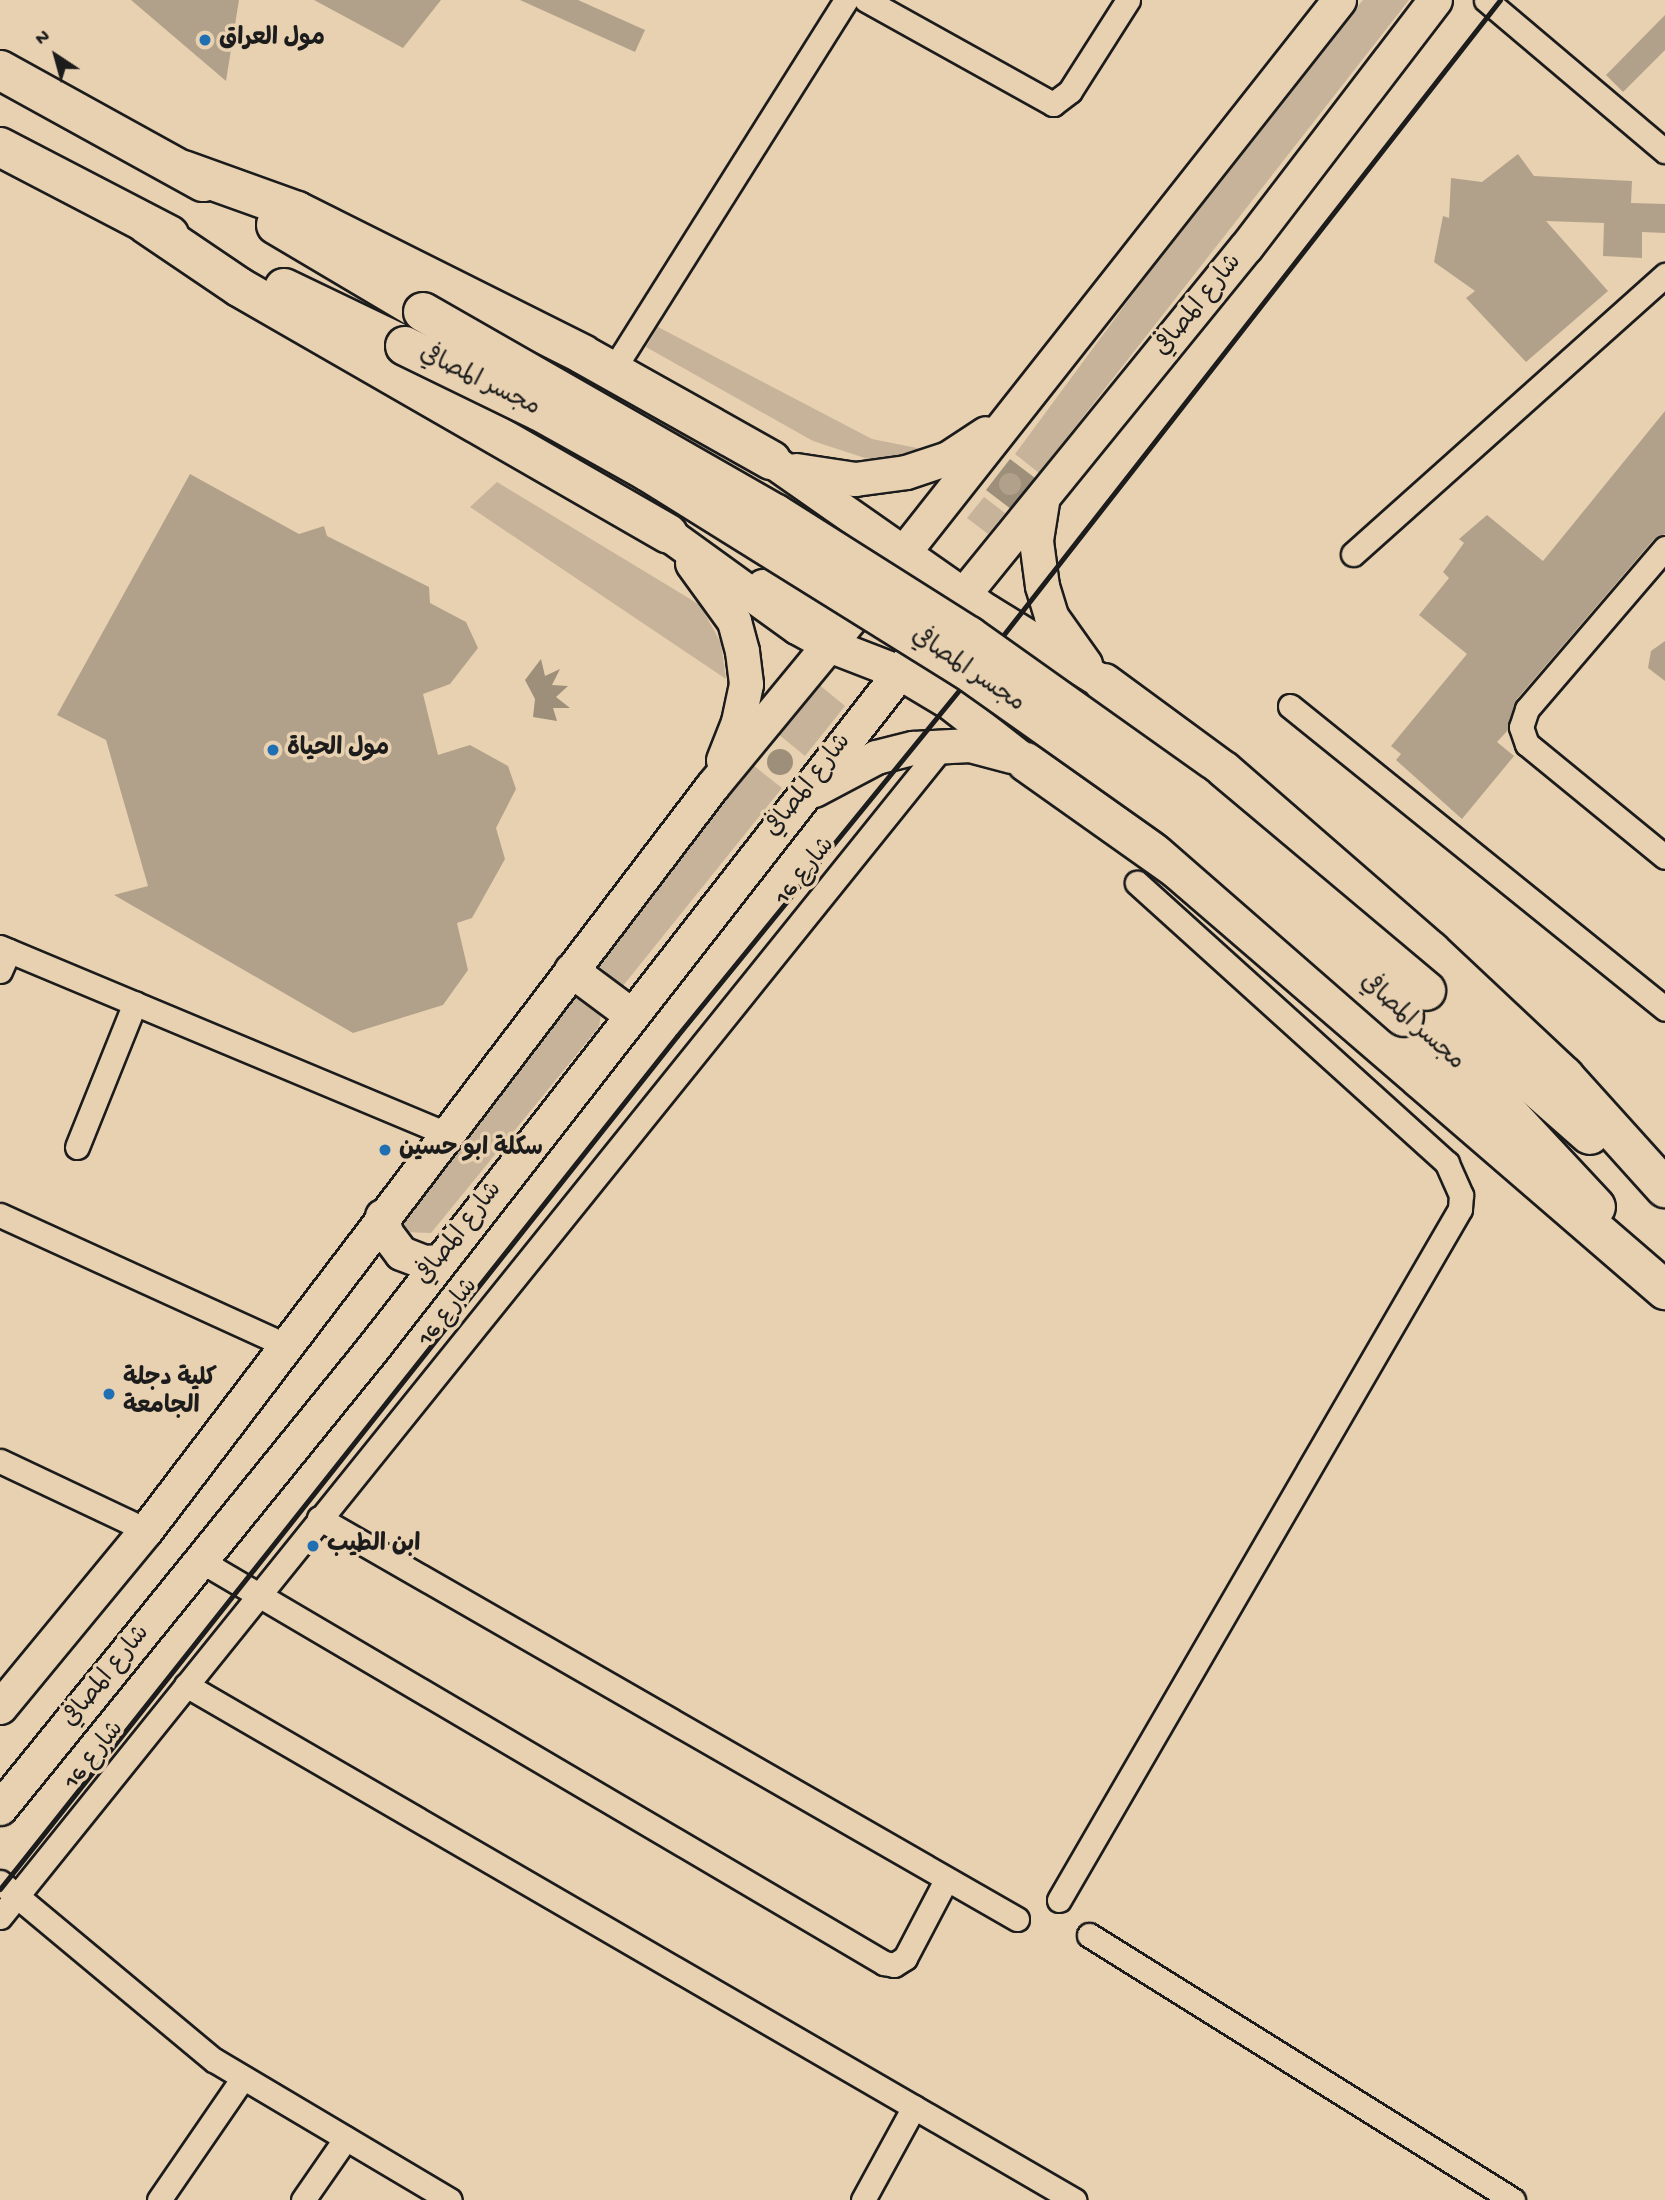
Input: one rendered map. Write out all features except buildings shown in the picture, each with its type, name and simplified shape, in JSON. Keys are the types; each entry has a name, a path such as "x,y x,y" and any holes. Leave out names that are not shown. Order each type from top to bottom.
{"highway":[{"path":"0,70 183,170 298,211 613,370 771,460"},
{"path":"0,147 146,224 239,287 668,534"},
{"name":"مجسر المصافي","path":"183,170 423,312 764,507 969,636 1194,796 1415,1004 1497,1101 1570,1176 1665,1290"},
{"name":"مجسر المصافي","path":"146,224 539,411 648,472 965,669 1177,819 1665,1201"},
{"path":"1093,676 1224,771 1431,951 1564,1076 1665,1188"},
{"path":"1017,755 1177,869 1665,1290"}],"main road":[{"path":"899,559 1022,397 1339,0"},
{"name":"شارع المصافي","path":"954,600 1042,502 1435,0"},
{"path":"771,460 809,475 855,479 906,472 948,458 978,438 1022,397"},
{"path":"771,460 803,481 954,600 1093,676"},
{"path":"803,481 817,521"},
{"path":"1042,502 1037,541 1051,616 1070,649 1093,676"},
{"path":"0,1707 146,1530 284,1344 713,785 853,614 788,598 718,564 668,534"},
{"path":"668,534 734,621 742,651 746,684 738,722 713,785"},
{"path":"718,564 768,578 787,573"},
{"path":"718,564 797,627 829,645 907,663 949,702 1017,755"},
{"name":"شارع المصافي","path":"0,1808 408,1301 907,663"},
{"path":"1044,668 1093,676"},
{"path":"1002,713 1017,755"},
{"path":"795,804 833,776 876,757 943,746 970,745 1017,755"},
{"path":"571,970 630,1014"},
{"path":"382,1216 386,1233 401,1253 425,1262 439,1261"},
{"path":"355,1252 370,1252 392,1263 406,1285 408,1301"}],"street":[{"path":"613,370 846,0"},
{"path":"866,0 1053,103 1070,91 1128,0"},
{"path":"1486,0 1665,151"},
{"path":"1353,554 1665,275"},
{"path":"1665,548 1527,709 1521,727 1528,744 1665,857"},
{"path":"1290,706 1665,1009"},
{"name":"شارع 16","path":"0,1917 8,1889 186,1685 943,746"},
{"path":"1059,1900 1461,1202 1459,1183 1447,1163 1137,883"},
{"path":"3,956 135,1003 445,1133"},
{"path":"77,1147 135,1003"},
{"path":"0,1215 284,1344"},
{"path":"0,1461 146,1530"},
{"path":"319,1518 1017,1919"},
{"path":"201,1561 884,1963 894,1965 905,1958 946,1880"},
{"path":"186,1685 1074,2200"},
{"path":"8,1889 214,2060 450,2200"},
{"path":"1089,1935 1513,2200"},
{"path":"159,2200 243,2077"},
{"path":"863,2200 914,2107"},
{"path":"303,2200 346,2138"}],"shaded area":[{"path":"1363,0 1409,0 1039,473 1015,454 1223,172"},
{"path":"658,327 872,439 922,449 874,461 813,441 646,347"},
{"path":"1010,459 1035,478 1011,509 986,490"},
{"path":"497,482 700,605 721,643 726,679 470,507"},
{"path":"984,497 1005,513 988,534 967,518"},
{"path":"541,659 545,676 560,669 552,685 568,686 556,697 570,708 553,708 557,721 533,717 535,699 525,680"},
{"path":"817,683 845,706 805,756 777,733"},
{"path":"780,749 789,753 793,762 789,771 780,775 771,771 767,762 771,753"},
{"path":"753,765 782,788 622,987 595,962"},
{"path":"583,997 601,1014 599,1027 431,1233 402,1232 396,1222 569,1001"}],"railway":[{"path":"1001,638 1500,0"},
{"path":"0,1889 677,1036 962,686"}],"place":[{"name":"مول العراق","path":"205,40"},
{"name":"مول الحياة","path":"273,750"},
{"name":"سكلة ابو حسين","path":"385,1150"},
{"name":"كلية دجلة الجامعة","path":"109,1394"},
{"name":"ابن الطيب","path":"313,1546"}]}
